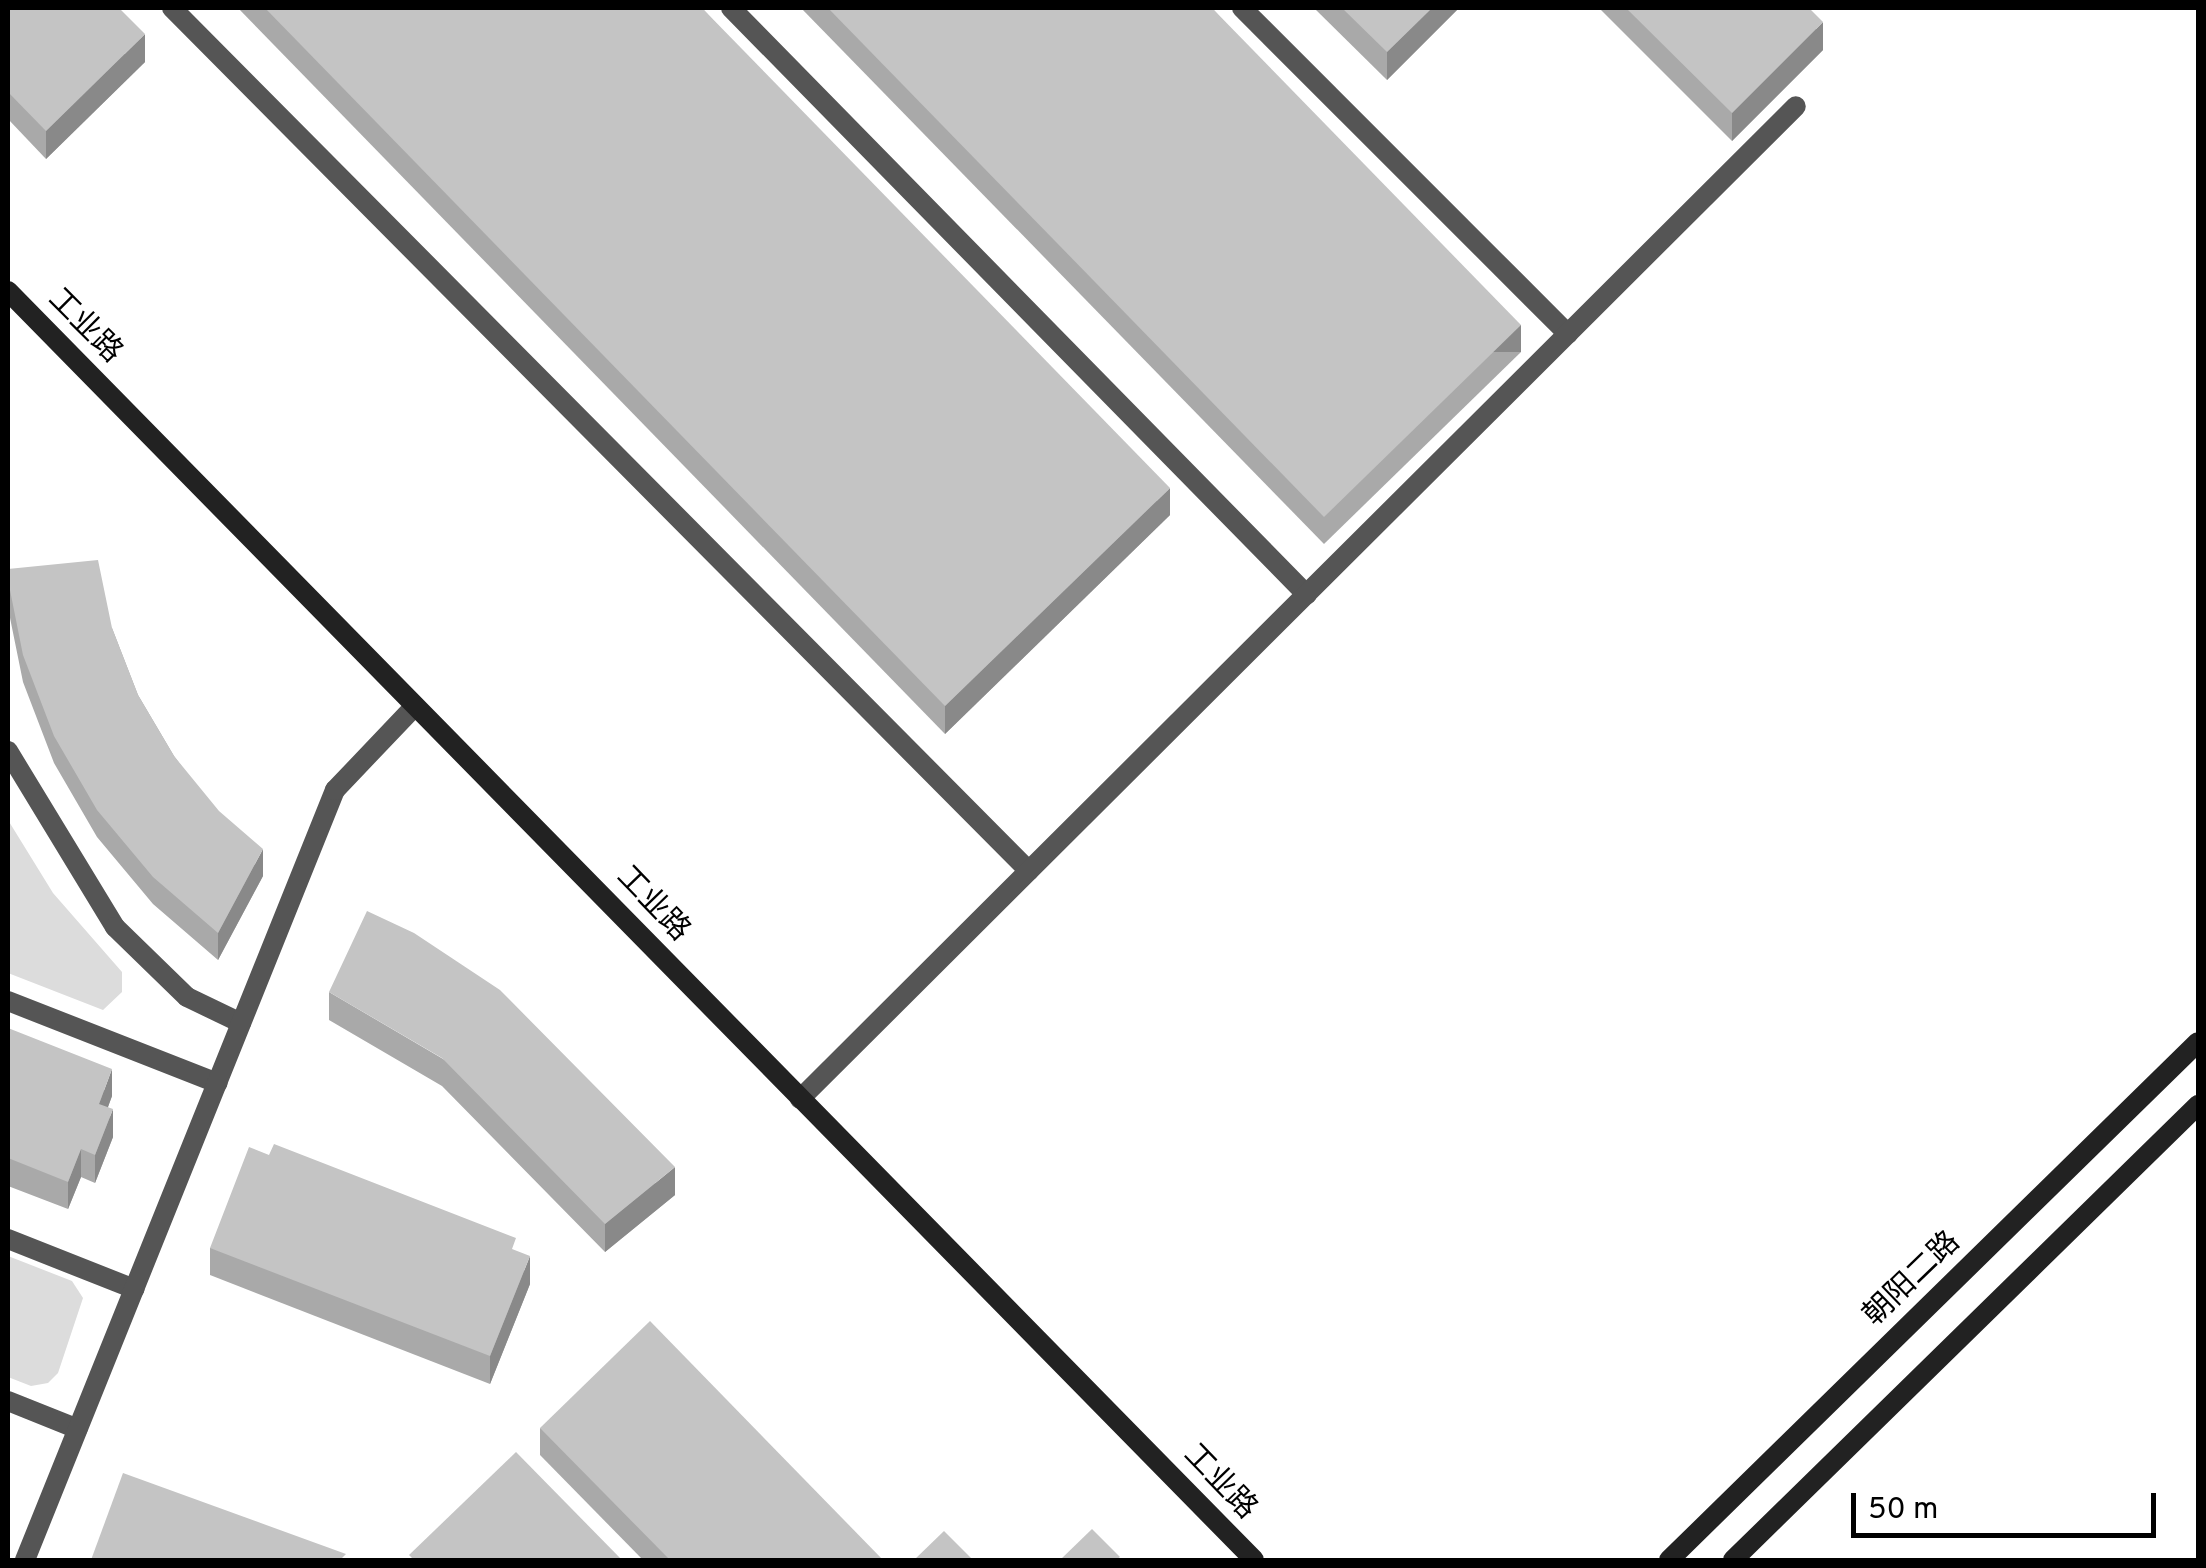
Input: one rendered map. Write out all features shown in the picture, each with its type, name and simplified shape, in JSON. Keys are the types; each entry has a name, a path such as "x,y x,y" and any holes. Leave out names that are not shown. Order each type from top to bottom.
{"street":[{"name":"工业路","path":"8,292 1254,1560"},
{"name":"朝阳二路","path":"1669,1560 2198,1042"},
{"path":"1733,1560 2198,1105"}],"lane":[{"path":"172,8 1029,871"},
{"path":"731,8 1306,594"},
{"path":"1242,8 1568,334"},
{"path":"800,1098 1796,106"},
{"path":"25,1560 335,790 415,706"},
{"path":"8,751 114,926 188,997 241,1023"},
{"path":"8,1002 217,1082"},
{"path":"8,1239 134,1289"},
{"path":"8,1401 78,1429"}],"shaded area":[{"path":"8,820 53,893 122,972 122,992 103,1010 8,973"},
{"path":"8,1256 72,1281 83,1298 58,1373 48,1383 31,1386 8,1377"}],"building":[{"path":"8,8 119,8 145,34 46,131 8,92"},
{"path":"265,8 702,8 1170,488 945,706"},
{"path":"828,8 1212,8 1521,325 1324,517"},
{"path":"1342,8 1432,8 1387,52"},
{"path":"1626,8 1809,8 1823,22 1732,113"},
{"path":"98,560 112,628 138,695 174,756 219,811 263,849 218,933 153,877 97,810 54,736 23,655 8,569"},
{"path":"367,911 414,933 500,990 675,1167 605,1224 442,1058 329,992"},
{"path":"8,1028 112,1069 99,1104 113,1109 95,1155 81,1149 68,1182 8,1158"},
{"path":"274,1144 516,1238 512,1249 530,1256 490,1356 210,1248 249,1147 269,1155"},
{"path":"650,1321 883,1560 670,1560 540,1428"},
{"path":"516,1452 622,1560 414,1560 409,1555"},
{"path":"123,1473 346,1554 340,1560 91,1560"},
{"path":"1092,1529 1120,1557 1060,1560"},
{"path":"944,1531 973,1560 914,1560"}]}
